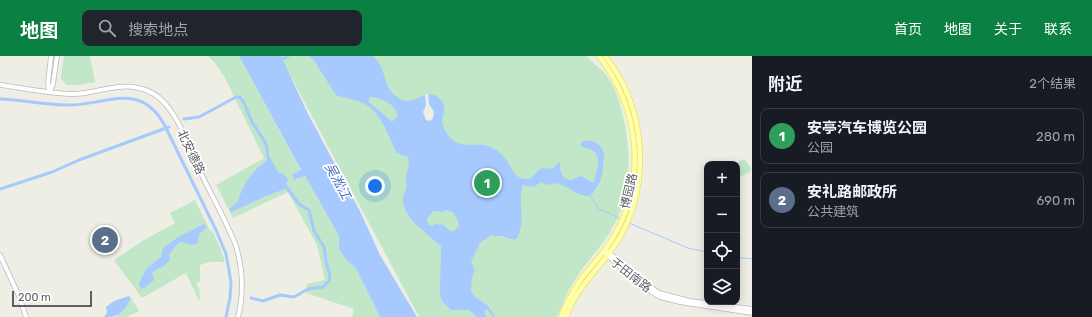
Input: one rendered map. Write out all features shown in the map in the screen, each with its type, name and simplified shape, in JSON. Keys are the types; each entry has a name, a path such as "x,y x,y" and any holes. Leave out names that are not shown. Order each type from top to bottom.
{"main road":[{"name":"博园路","path":"599,56 619,88 632,126 635,168 628,213"},
{"name":"博园路","path":"566,317 573,302 585,283 608,254 622,227 637,191 639,161 638,134 626,93 615,70 605,56"},
{"name":"博园路","path":"562,317 568,300 581,280 622,227"}],"street":[{"path":"50,91 48,83 51,56"},
{"path":"50,91 53,84 57,56"},
{"name":"北安德路","path":"0,86 70,94 83,94 120,86 133,87 153,94 168,108 179,127 236,246 242,285 241,305 238,317"},
{"name":"于田南路","path":"604,250 642,286 660,297 680,302 704,304"},
{"path":"0,255 19,296 26,317"},
{"name":"于田南路","path":"710,305 752,309"},
{"name":"于田南路","path":"710,305 752,313"}],"green space":[{"path":"64,56 90,56 95,82 80,85 67,85 61,79"},
{"path":"208,56 239,56 301,171 295,180 305,176 339,236 339,246 347,261 355,267 380,317 352,317 354,309 306,293 307,284 325,280 317,245 288,192 233,218 216,185 264,158 224,76"},
{"path":"280,56 587,56 602,70 613,87 624,120 629,167 628,181 622,207 617,220 571,286 557,317 419,317"},
{"path":"745,159 751,168 750,172 740,177 740,161"},
{"path":"195,200 210,231 212,230 225,262 210,262 200,265 200,282 197,282 197,287 199,287 199,301 186,273 142,298 114,260 144,240 175,223 170,213"},
{"path":"131,298 139,311 126,317 116,317 123,312"}],"water":[{"name":"吴淞江","path":"239,56 281,56 307,112 360,211 380,255 417,317 380,317 355,267 347,261 339,249 339,236 305,176 294,180 292,175 301,170"},
{"path":"308,56 373,56 378,61 387,85 395,96 407,101 426,95 436,96 443,102 444,110 442,121 444,128 453,140 463,144 482,145 493,148 504,157 516,175 523,179 531,178 537,171 544,168 553,169 559,162 560,170 564,178 571,180 581,176 594,183 598,165 597,156 590,149 582,147 581,144 583,141 590,141 596,143 602,148 604,155 601,178 597,187 590,196 582,195 557,183 546,185 541,182 534,187 523,185 521,192 521,226 516,239 491,235 480,243 471,261 475,271 472,277 471,292 475,297 488,306 495,317 493,317 487,309 484,311 486,317 477,317 469,310 451,310 442,301 440,295 441,246 411,219 404,206 403,197 407,187 406,180 409,164 408,157 397,153 384,125 370,107 363,103 336,95 313,59","holes":["370,97 385,101 395,109 397,116 392,122 368,101","445,210 453,212 458,221 459,226 451,232 444,225 436,224 431,226 428,224 427,219 433,211 442,212"]},
{"path":"271,158 277,171 287,177 287,188 231,212 229,209 238,202 242,189 250,177 259,167"},
{"path":"204,224 207,227 199,234 198,243 191,245 184,242 178,243 169,255 170,260 162,267 152,272 154,280 146,287 141,289 139,283 146,269 161,257 163,248 177,238"},
{"path":"129,296 131,298 121,313 114,316 104,317 107,313 106,307 114,301"}],"pier":[{"path":"428,94 429,104 434,112 433,118 430,121 426,120 423,112 426,105 425,95"}],"waterway":[{"path":"279,61 288,56"},
{"path":"184,119 199,117 236,97 240,97 252,122 266,144 269,163"},
{"path":"0,99 49,104 80,105 120,98 143,102 154,110 164,124 216,230 226,254 231,282 230,298 226,317"},
{"path":"0,189 52,172 79,160 169,127"},
{"path":"251,298 263,301 280,295 294,297 308,289 323,287 329,281 330,275 324,247 314,231 309,210 299,204 285,185"},
{"path":"590,196 599,209 621,219"},
{"path":"629,223 688,248 704,251"},
{"path":"740,257 752,259"}],"place":[{"name":"安亭汽车博览公园","path":"487,183"},
{"name":"安礼路邮政所","path":"105,240"}]}
